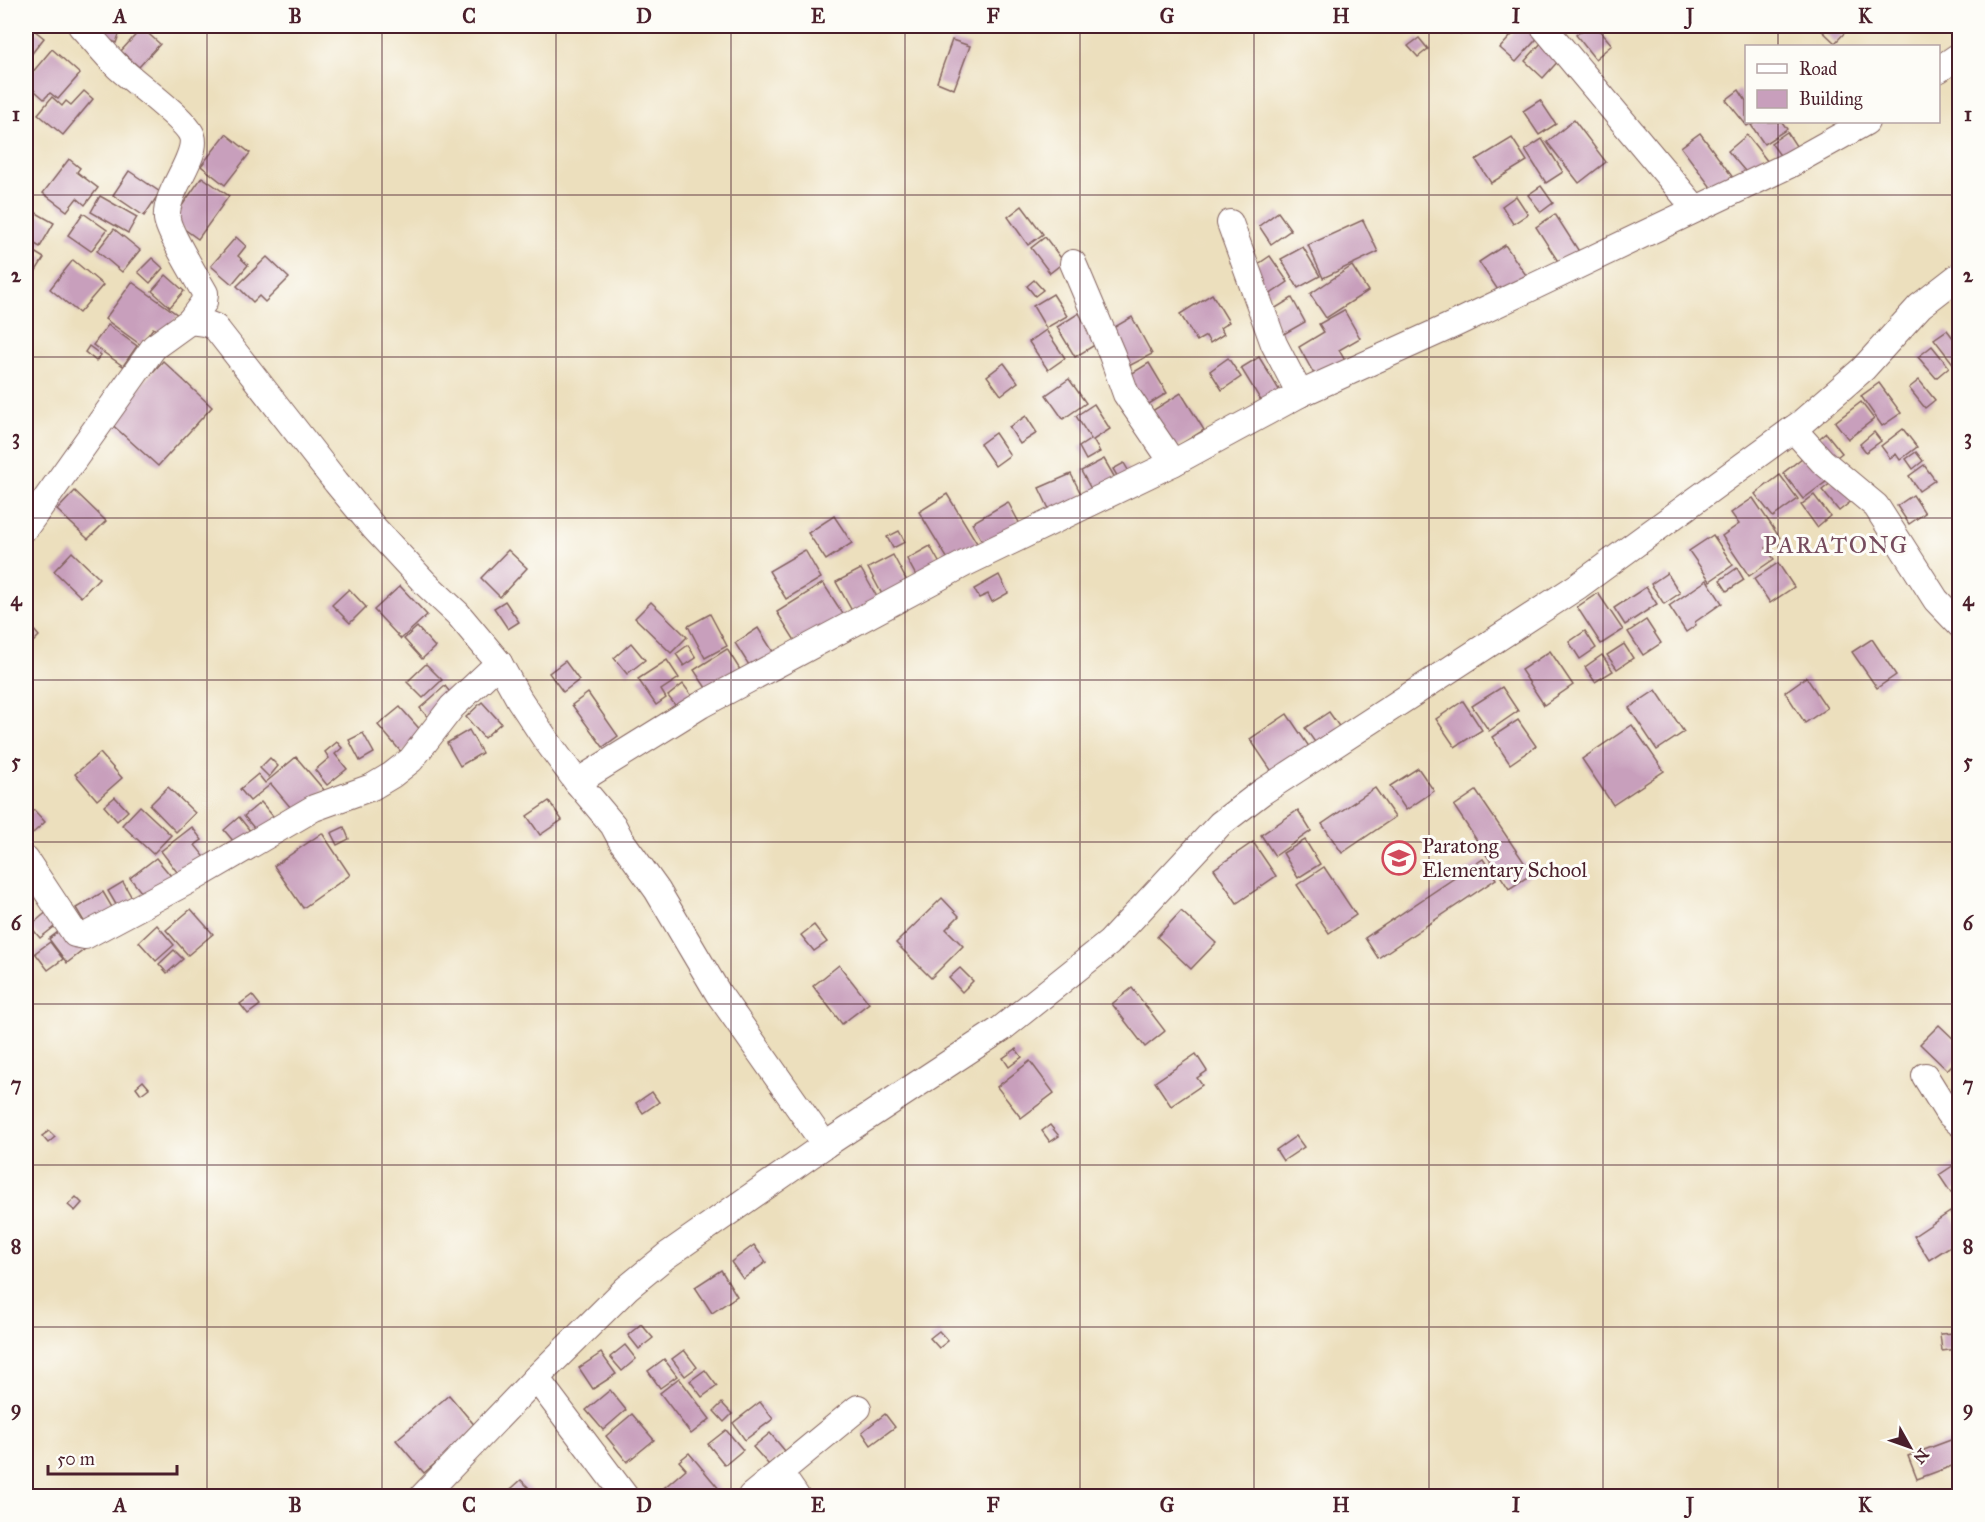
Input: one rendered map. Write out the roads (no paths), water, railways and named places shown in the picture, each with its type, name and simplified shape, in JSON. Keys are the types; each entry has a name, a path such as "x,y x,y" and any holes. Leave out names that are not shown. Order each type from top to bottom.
{"street":[{"path":"26,527 154,347 190,321 204,302 205,292 167,220 168,205 188,160 193,141 192,135 181,122 119,67 81,26"},
{"path":"1543,26 1695,208"},
{"path":"1940,69 1959,55"},
{"path":"577,782 701,705 964,564 1173,463 1300,394 1455,324 1789,165 1864,123"},
{"path":"1230,223 1274,344 1300,394"},
{"path":"1073,263 1126,394 1173,463"},
{"path":"423,1497 536,1378 627,1288 666,1256 825,1145 1001,1029 1109,943 1231,814 1578,586 1793,429 1863,369 1920,306 1959,275"},
{"path":"190,321 215,327 356,506 426,584 458,614 499,663 519,699 657,890 718,993 825,1145"},
{"path":"1793,429 1822,461 1876,506 1936,600 1959,625"},
{"path":"26,860 75,934 85,936 194,878 314,808 372,787 392,775 411,760 452,707 499,663"},
{"path":"1925,1076 1948,1113 1959,1124"},
{"path":"536,1378 625,1497"},
{"path":"751,1497 858,1408"},
{"path":"780,1473 796,1497"}],"place":[{"name":"Paratong Elementary School","path":"1399,858"}],"district":[{"name":"PARATONG","path":"1836,545"}]}
